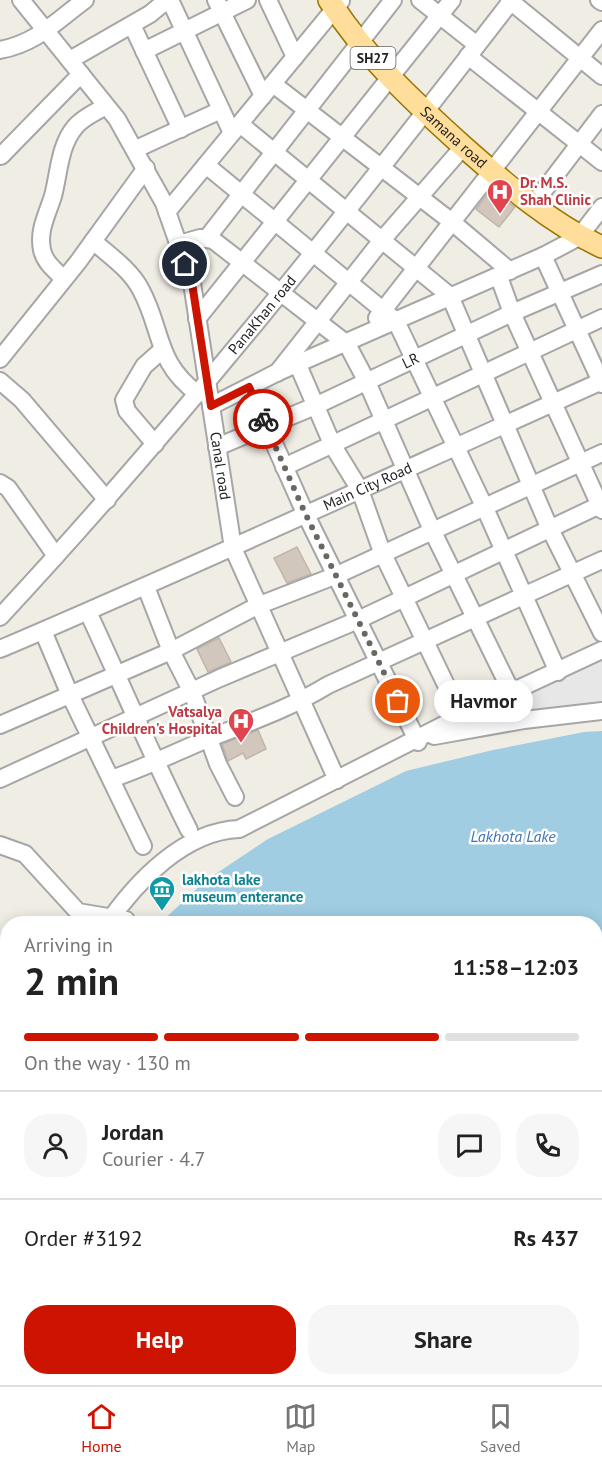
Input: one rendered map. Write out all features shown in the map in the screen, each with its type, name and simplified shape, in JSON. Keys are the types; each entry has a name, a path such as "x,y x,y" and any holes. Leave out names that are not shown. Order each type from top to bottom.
{"main road":[{"name":"Samana road","path":"335,3 360,44 423,111 532,206 579,237 602,248"}],"street":[{"name":"Canal road","path":"21,0 106,106 136,149 167,212 192,283 203,387 211,406 233,548 257,606 338,780"},
{"path":"0,50 22,46 84,0"},
{"path":"70,60 132,25 169,0 221,110 236,129 274,152 450,296 533,485 549,527 602,633"},
{"path":"144,51 184,30 219,6 247,0"},
{"path":"268,0 295,57"},
{"path":"179,244 207,238 393,0"},
{"path":"420,0 440,15 538,112 602,162"},
{"path":"197,319 452,0"},
{"path":"510,0 602,76"},
{"name":"PanaKhan road","path":"0,616 107,500 203,387 381,166 510,0"},
{"path":"167,212 295,57 335,3"},
{"path":"0,778 137,715 358,620 549,527 601,506 512,313 504,274 452,222 381,166 307,110 268,90 219,6"},
{"path":"132,25 181,129"},
{"path":"366,334 602,30"},
{"path":"1,156 81,74"},
{"path":"64,279 49,265 42,252 44,216 52,200 56,170 70,134 82,120 106,106"},
{"path":"136,149 221,110"},
{"path":"532,206 602,114"},
{"path":"276,373 382,240 421,198 463,147"},
{"path":"206,165 396,321 484,506 557,671"},
{"path":"0,359 64,279 146,168"},
{"path":"211,406 276,373 347,344 543,256 579,237 602,207"},
{"path":"207,238 347,344 367,382 432,530 512,693"},
{"path":"93,241 141,288 162,350 177,376 203,387"},
{"path":"543,256 602,382"},
{"name":"LR","path":"216,447 315,406 560,291 600,279"},
{"path":"284,467 602,318"},
{"path":"155,444 128,411 124,400 144,366 162,350"},
{"path":"298,365 333,446 360,490 382,552 461,716"},
{"path":"0,382 22,400 107,500"},
{"name":"Main City Road","path":"0,649 146,587 305,513 602,382"},
{"path":"249,387 305,513 418,741"},
{"path":"0,725 171,651 257,606 337,575 382,552 602,453"},
{"path":"0,483 8,488 56,556"},
{"path":"111,779 155,764 210,738 302,702 328,685 602,560"},
{"path":"146,587 171,651 192,692 218,764 236,797"},
{"path":"88,612 137,715 155,764 189,830"},
{"path":"43,631 70,695 143,846"},
{"path":"118,916 134,890 180,848 226,829 239,829 418,741 461,716 602,650"},
{"path":"418,741 524,720 602,711"},
{"path":"225,841 338,780"},
{"path":"0,845 25,855 78,912 96,916"}],"shaded area":[{"path":"602,652 602,709 521,719 454,723"}],"water":[{"name":"Lakhota Lake","path":"602,731 602,916 168,916 205,881 268,839 406,771 493,750 584,732"}],"building":[{"path":"490,191 515,207 499,227 476,209"},
{"path":"297,547 311,574 287,583 274,558"},
{"path":"219,638 231,662 208,672 197,649"},
{"path":"258,730 266,749 246,759 243,753 228,761 222,744"}],"way so far":[{"path":"263,419 305,513 398,701"}],"place":[{"name":"Dr. M.S. Shah Clinic","path":"500,215"},
{"name":"Havmor","path":"398,701"},
{"name":"Vatsalya Children's Hospital","path":"241,744"},
{"name":"lakhota lake museum enterance","path":"162,912"}],"route":[{"path":"185,264 192,283 211,406 249,387 263,419"}]}
